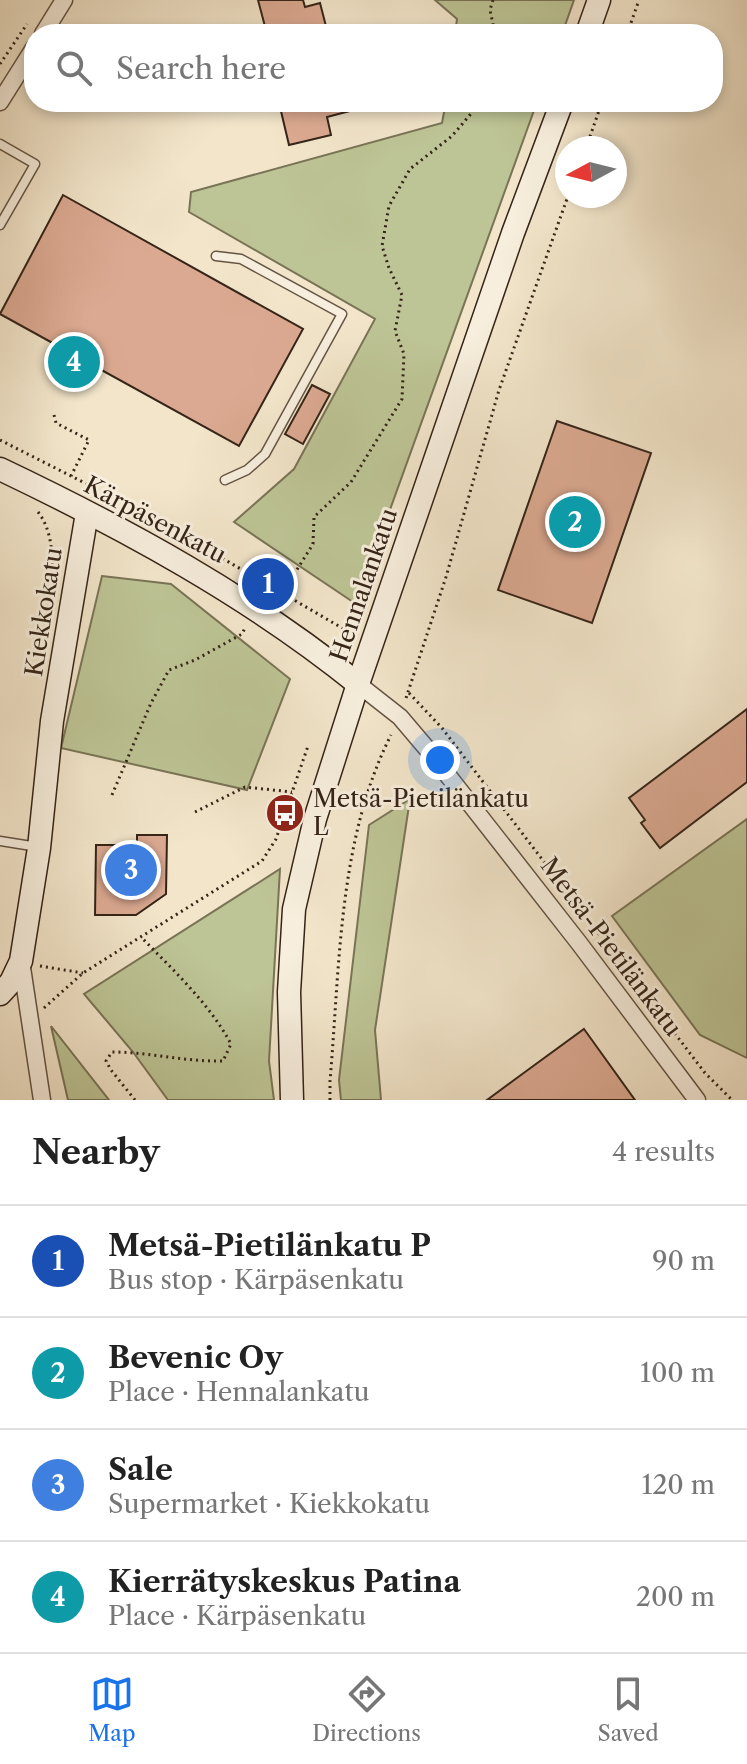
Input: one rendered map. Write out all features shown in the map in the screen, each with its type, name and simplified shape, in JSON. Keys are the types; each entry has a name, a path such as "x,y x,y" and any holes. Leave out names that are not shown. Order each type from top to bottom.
{"street":[{"path":"49,24 64,0"},
{"path":"591,24 599,0"},
{"path":"0,102 24,64"},
{"name":"Hennalankatu","path":"292,1100 289,992 294,909 315,819 358,684 513,233 558,112"},
{"name":"Kärpäsenkatu","path":"0,469 214,580 358,684"},
{"name":"Kiekkokatu","path":"42,1100 21,961 39,848 52,721 87,513"},
{"name":"Metsä-Pietilänkatu","path":"358,684 400,717 579,943 697,1100"},
{"path":"0,994 11,982 21,961"}],"lane":[{"path":"0,144 35,164 0,225"},
{"path":"216,256 241,259 342,314 265,454 247,470 225,480"},
{"path":"0,841 39,848"}],"path":[{"path":"493,0 490,10 493,24"},
{"path":"631,24 639,0"},
{"path":"27,24 35,13"},
{"path":"0,64 24,29"},
{"path":"112,795 151,703 169,670 195,660 242,634 257,609 283,592 313,544 314,517 351,482 402,399 404,354 395,331 402,295 382,246 389,206 410,169 452,136 472,112"},
{"path":"590,136 599,112"},
{"path":"330,1100 350,858 374,769 400,717 446,577 499,390 564,208"},
{"path":"54,415 56,423 89,440 71,476"},
{"path":"0,440 148,515 349,632"},
{"path":"38,512 48,525 52,562 41,657"},
{"path":"408,692 442,728 705,1073 732,1100"},
{"path":"28,1014 43,1009 83,973 262,861 276,839 308,746"},
{"path":"195,812 245,787 292,792"},
{"path":"135,1100 106,1061 112,1052 133,1052 197,1062 223,1061 231,1044 221,1026 180,976 141,937"},
{"path":"21,961 83,973"}],"green space":[{"path":"435,0 574,0 566,24 456,24 457,19"},
{"path":"444,112 533,112 356,604 234,522 294,469 375,319 189,212 191,192 442,123"},
{"path":"102,576 171,584 290,679 247,790 61,748"},
{"path":"410,799 375,1030 381,1100 341,1100 339,1080 369,825"},
{"path":"747,819 747,1058 700,1035 612,916"},
{"path":"280,869 269,1061 274,1100 168,1100 84,994"},
{"path":"51,1026 109,1100 68,1100"}],"building":[{"path":"258,0 303,0 305,7 320,3 325,24 264,24"},
{"path":"281,112 346,112 327,117 331,135 289,145"},
{"path":"63,195 303,329 239,446 0,314"},
{"path":"68,351 87,361 80,373 62,362"},
{"path":"312,385 330,394 303,444 285,434"},
{"path":"557,421 651,453 592,623 498,590"},
{"path":"747,709 747,782 660,848 641,823 645,820 629,798"},
{"path":"137,835 167,835 166,894 136,915 95,915 96,845 137,845"},
{"path":"584,1029 635,1100 487,1100 525,1072"}],"place":[{"name":"Kierrätyskeskus Patina","path":"74,362"},
{"name":"Bevenic Oy","path":"575,522"},
{"name":"Metsä-Pietilänkatu P","path":"268,584"},
{"name":"Metsä-Pietilänkatu L","path":"285,813"},
{"name":"Sale","path":"131,870"}]}
